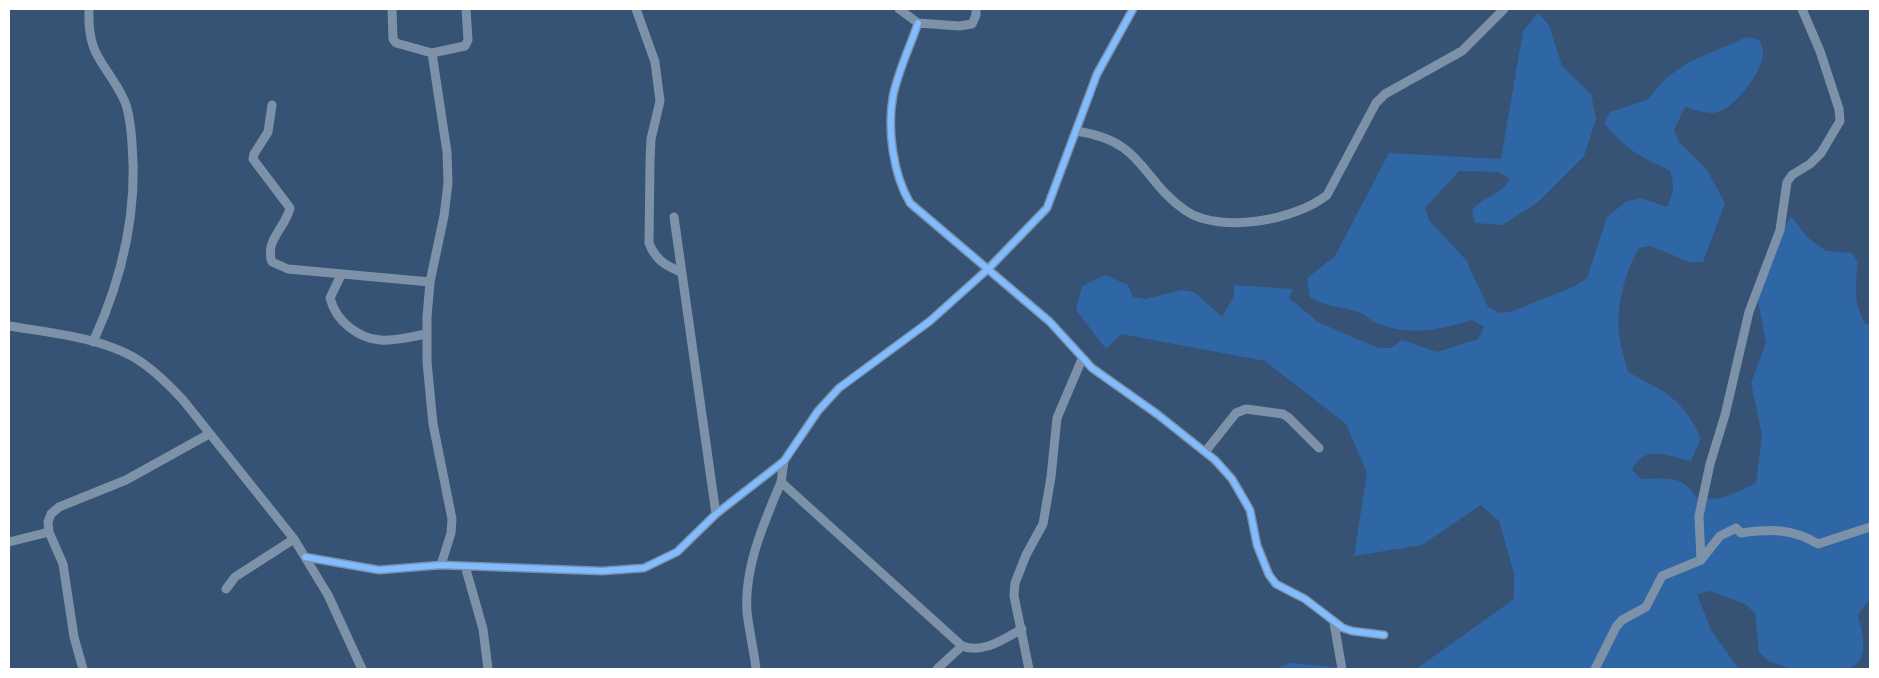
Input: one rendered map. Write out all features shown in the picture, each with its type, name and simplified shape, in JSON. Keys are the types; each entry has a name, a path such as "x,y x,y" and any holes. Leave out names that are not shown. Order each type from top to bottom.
{"street":[{"path":"89,9 91,41 96,56 125,102 130,123 133,158 132,215 124,257 109,306 93,342"},
{"path":"392,9 393,39 396,43 432,53 465,46 468,40 466,9"},
{"path":"636,9 655,62 660,101 651,139 649,243 654,256 660,262 682,272"},
{"path":"899,9 918,23 959,26 972,24 976,15 976,9"},
{"path":"305,557 379,570 441,565 602,570 644,568 677,552 716,514 784,461 818,411 839,388 930,321 988,269 1047,208 1097,74 1133,9"},
{"path":"1076,131 1099,135 1123,146 1133,154 1172,198 1188,212 1198,216 1230,222 1262,221 1287,216 1319,201 1327,195 1371,111 1385,94 1462,51 1504,9"},
{"path":"1701,560 1699,516 1710,464 1725,415 1749,312 1780,230 1787,182 1792,175 1810,164 1821,153 1840,121 1839,109 1820,51 1802,9"},
{"path":"918,23 894,94 891,124 898,176 903,191 916,211 1050,322 1082,359 1205,452 1232,479 1250,510 1257,546 1273,580 1305,599 1334,623 1352,631 1384,635"},
{"path":"432,53 447,152 448,182 441,232 430,282 427,334 428,392 452,520 451,534 441,565"},
{"path":"272,105 268,132 254,160 257,167 290,208 271,247 270,256 272,262 277,266 288,269 430,282"},
{"path":"674,217 716,514"},
{"path":"341,275 330,298 332,306 344,324 360,337 382,341 427,334"},
{"path":"9,326 93,342 120,350 143,363 183,400 294,539 328,595 362,669"},
{"path":"1029,669 1014,596 1015,583 1026,555 1043,524 1052,477 1057,418 1082,359"},
{"path":"1205,452 1236,413 1246,409 1283,414 1319,448"},
{"path":"83,669 74,637 63,564 49,532 48,522 51,514 59,507 126,480 209,434"},
{"path":"756,669 747,612 748,584 763,528 781,482 784,461"},
{"path":"781,482 962,646 973,650 985,648 1022,629"},
{"path":"1595,669 1616,627 1622,620 1646,607 1662,576 1701,560 1720,536 1736,528 1741,533 1767,530 1790,531 1818,544 1870,527"},
{"path":"9,542 49,532"},
{"path":"226,589 235,577 294,539"},
{"path":"465,566 484,629 488,669"},
{"path":"1334,623 1342,669"},
{"path":"937,669 962,646"}],"shaded area":[{"path":"1538,13 1549,25 1562,66 1591,94 1596,119 1584,156 1537,203 1502,225 1475,223 1472,210 1506,185 1510,179 1498,172 1459,171 1425,208 1429,220 1466,260 1488,307 1500,313 1513,311 1575,286 1587,278 1607,217 1627,201 1641,198 1667,207 1673,189 1669,170 1641,156 1619,140 1604,123 1610,112 1647,100 1666,78 1689,62 1747,37 1759,40 1761,43 1763,52 1757,72 1745,91 1737,99 1729,106 1712,113 1685,107 1674,130 1679,142 1707,170 1725,203 1703,262 1689,262 1651,246 1639,248 1626,278 1620,301 1618,323 1620,343 1628,372 1653,385 1672,398 1687,413 1701,438 1691,461 1657,453 1650,454 1643,456 1632,470 1641,479 1672,479 1679,481 1685,484 1696,497 1705,499 1727,496 1756,483 1762,435 1751,383 1766,343 1755,285 1764,260 1791,216 1807,237 1826,251 1852,253 1858,263 1856,295 1859,310 1866,324 1870,324 1870,599 1858,615 1863,638 1863,653 1855,665 1847,669 1791,669 1768,661 1759,652 1755,613 1745,604 1710,591 1697,594 1711,630 1739,669 1416,669 1514,599 1514,573 1499,521 1481,505 1422,545 1354,556 1367,473 1346,424 1265,361 1121,334 1106,349 1076,310 1082,286 1105,275 1128,285 1133,297 1145,299 1182,290 1194,292 1222,317 1234,296 1234,285 1293,289 1289,298 1318,322 1378,348 1391,348 1402,340 1437,352 1478,339 1484,327 1472,320 1447,327 1411,331 1387,327 1372,321 1361,313 1316,301 1310,297 1307,278 1335,256 1389,153 1501,159 1523,31"},
{"path":"1290,663 1342,668 1342,669 1276,669"}],"cycle path":[{"path":"305,557 379,570 441,565 602,571 644,568 677,552 716,514 784,461 818,411 839,388 930,321 988,269 1047,208 1097,74 1133,9"},
{"path":"918,23 898,77 891,109 893,151 899,179 910,203 1050,322 1092,368 1157,414 1215,460 1232,479 1250,510 1257,545 1269,575 1276,584 1305,599 1343,628 1384,635"}]}
